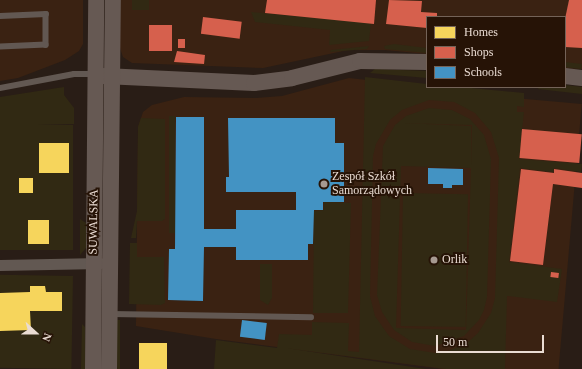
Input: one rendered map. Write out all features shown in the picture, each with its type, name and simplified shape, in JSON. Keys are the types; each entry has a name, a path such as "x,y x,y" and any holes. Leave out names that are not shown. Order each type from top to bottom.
{"street":[{"name":"SUWALSKA","path":"96,0 93,264 109,369"},
{"name":"SUWALSKA","path":"93,369 110,263 114,78 113,0"},
{"path":"95,74 114,78 254,83 292,78 360,61 426,62"},
{"path":"566,76 582,78"},
{"path":"0,265 110,263"}],"lane":[{"path":"0,16 46,14 46,45 0,47"},
{"path":"0,88 74,74 95,74"},
{"path":"101,314 312,317"}],"shaded area":[{"path":"0,0 83,0 83,44 79,51 65,60 18,78 0,81"},
{"path":"119,0 582,0 582,69 566,68 566,16 426,16 426,54 385,50 348,50 263,68 132,63 123,57 120,48"},
{"path":"132,0 149,0 149,10 132,10"},
{"path":"251,12 371,23 369,41 329,45 330,30 255,22"},
{"path":"394,44 426,48 426,53 385,49 384,46"},
{"path":"369,46 367,49 330,52 331,50"},
{"path":"566,62 582,64 581,69 566,67"},
{"path":"375,69 426,71 426,78 370,73"},
{"path":"365,77 426,84 426,88 472,88 524,93 524,107 517,106 517,112 524,112 519,159 582,164 581,172 554,168 553,172 520,168 509,262 562,269 557,302 507,296 505,369 446,369 286,348 426,369 214,369 216,340 277,348 279,334 312,335 312,322 349,323 348,351 359,352","holes":["429,100 454,102 475,113 491,132 499,158 495,298 491,313 478,333 468,342 448,351 435,353 410,349 389,336 375,316 370,296 373,156 376,144 390,120 402,110"]},
{"name":"Zespół Szkół Samorządowych","path":"349,78 426,86 426,88 440,88 513,96 505,369 444,369 216,339 136,326 138,127 143,112 152,105 184,97 256,98 282,96"},
{"path":"566,85 582,87 582,94 538,89 566,88"},
{"path":"64,87 64,95 74,108 74,124 0,126 0,97"},
{"path":"514,98 582,104 559,369 490,368"},
{"path":"429,108 452,110 470,119 484,135 491,159 487,297 484,310 479,320 464,336 435,346 412,342 394,330 382,312 377,295 383,146 395,125 406,116","holes":["402,123 472,125 471,166 471,126","401,166 471,168 466,330 396,328"]},
{"path":"169,116 175,116 175,233 169,233"},
{"path":"141,118 165,119 165,219 162,221 137,221 136,238 131,238 137,211 138,127"},
{"path":"0,125 73,125 73,250 0,250"},
{"name":"Orlik","path":"403,193 468,194 466,327 401,326"},
{"path":"324,202 351,203 348,313 313,313 314,211 324,210"},
{"path":"80,219 86,223 86,248 80,255"},
{"path":"130,243 137,243 137,257 164,257 165,303 161,305 129,304"},
{"path":"260,264 272,264 272,298 268,305 260,300"},
{"path":"0,275 73,276 71,369 0,368"},
{"path":"116,320 120,320 120,369 116,369"},
{"path":"82,324 85,327 85,369 81,369"}],"building: Homes":[{"path":"39,143 69,143 69,173 39,173"},
{"path":"19,178 33,178 33,193 19,193"},
{"path":"28,220 49,220 49,244 28,244"},
{"path":"30,286 45,286 46,292 62,292 62,311 30,311 31,330 0,331 0,293 30,292"},
{"path":"139,343 167,343 167,369 139,369"}],"building: Shops":[{"path":"267,0 376,0 374,24 265,13"},
{"path":"389,0 422,1 421,12 437,13 437,16 426,16 426,28 386,24"},
{"path":"569,0 582,0 582,48 566,47 566,16"},
{"path":"203,17 242,22 240,39 201,34"},
{"path":"149,25 172,25 172,51 149,51"},
{"path":"178,39 185,39 185,48 178,48"},
{"path":"177,51 205,55 204,64 174,62"},
{"path":"522,129 582,134 579,163 519,158"},
{"path":"521,169 554,173 554,169 582,173 582,188 553,184 543,265 510,261"},
{"path":"551,272 559,273 558,278 550,277"}],"building: Schools":[{"path":"176,117 204,117 204,229 236,229 236,210 296,210 296,192 226,192 226,177 229,177 228,118 335,118 335,143 344,143 344,202 323,202 323,210 314,210 313,244 308,244 308,260 236,260 236,247 204,247 203,301 168,300 169,249 175,249"},
{"path":"428,168 463,169 463,185 452,185 452,188 443,188 443,184 428,184"},
{"path":"242,320 267,323 265,340 240,337"}],"place":[{"name":"Zespół Szkół Samorządowych","path":"324,184"},
{"name":"Orlik","path":"434,260"}]}
